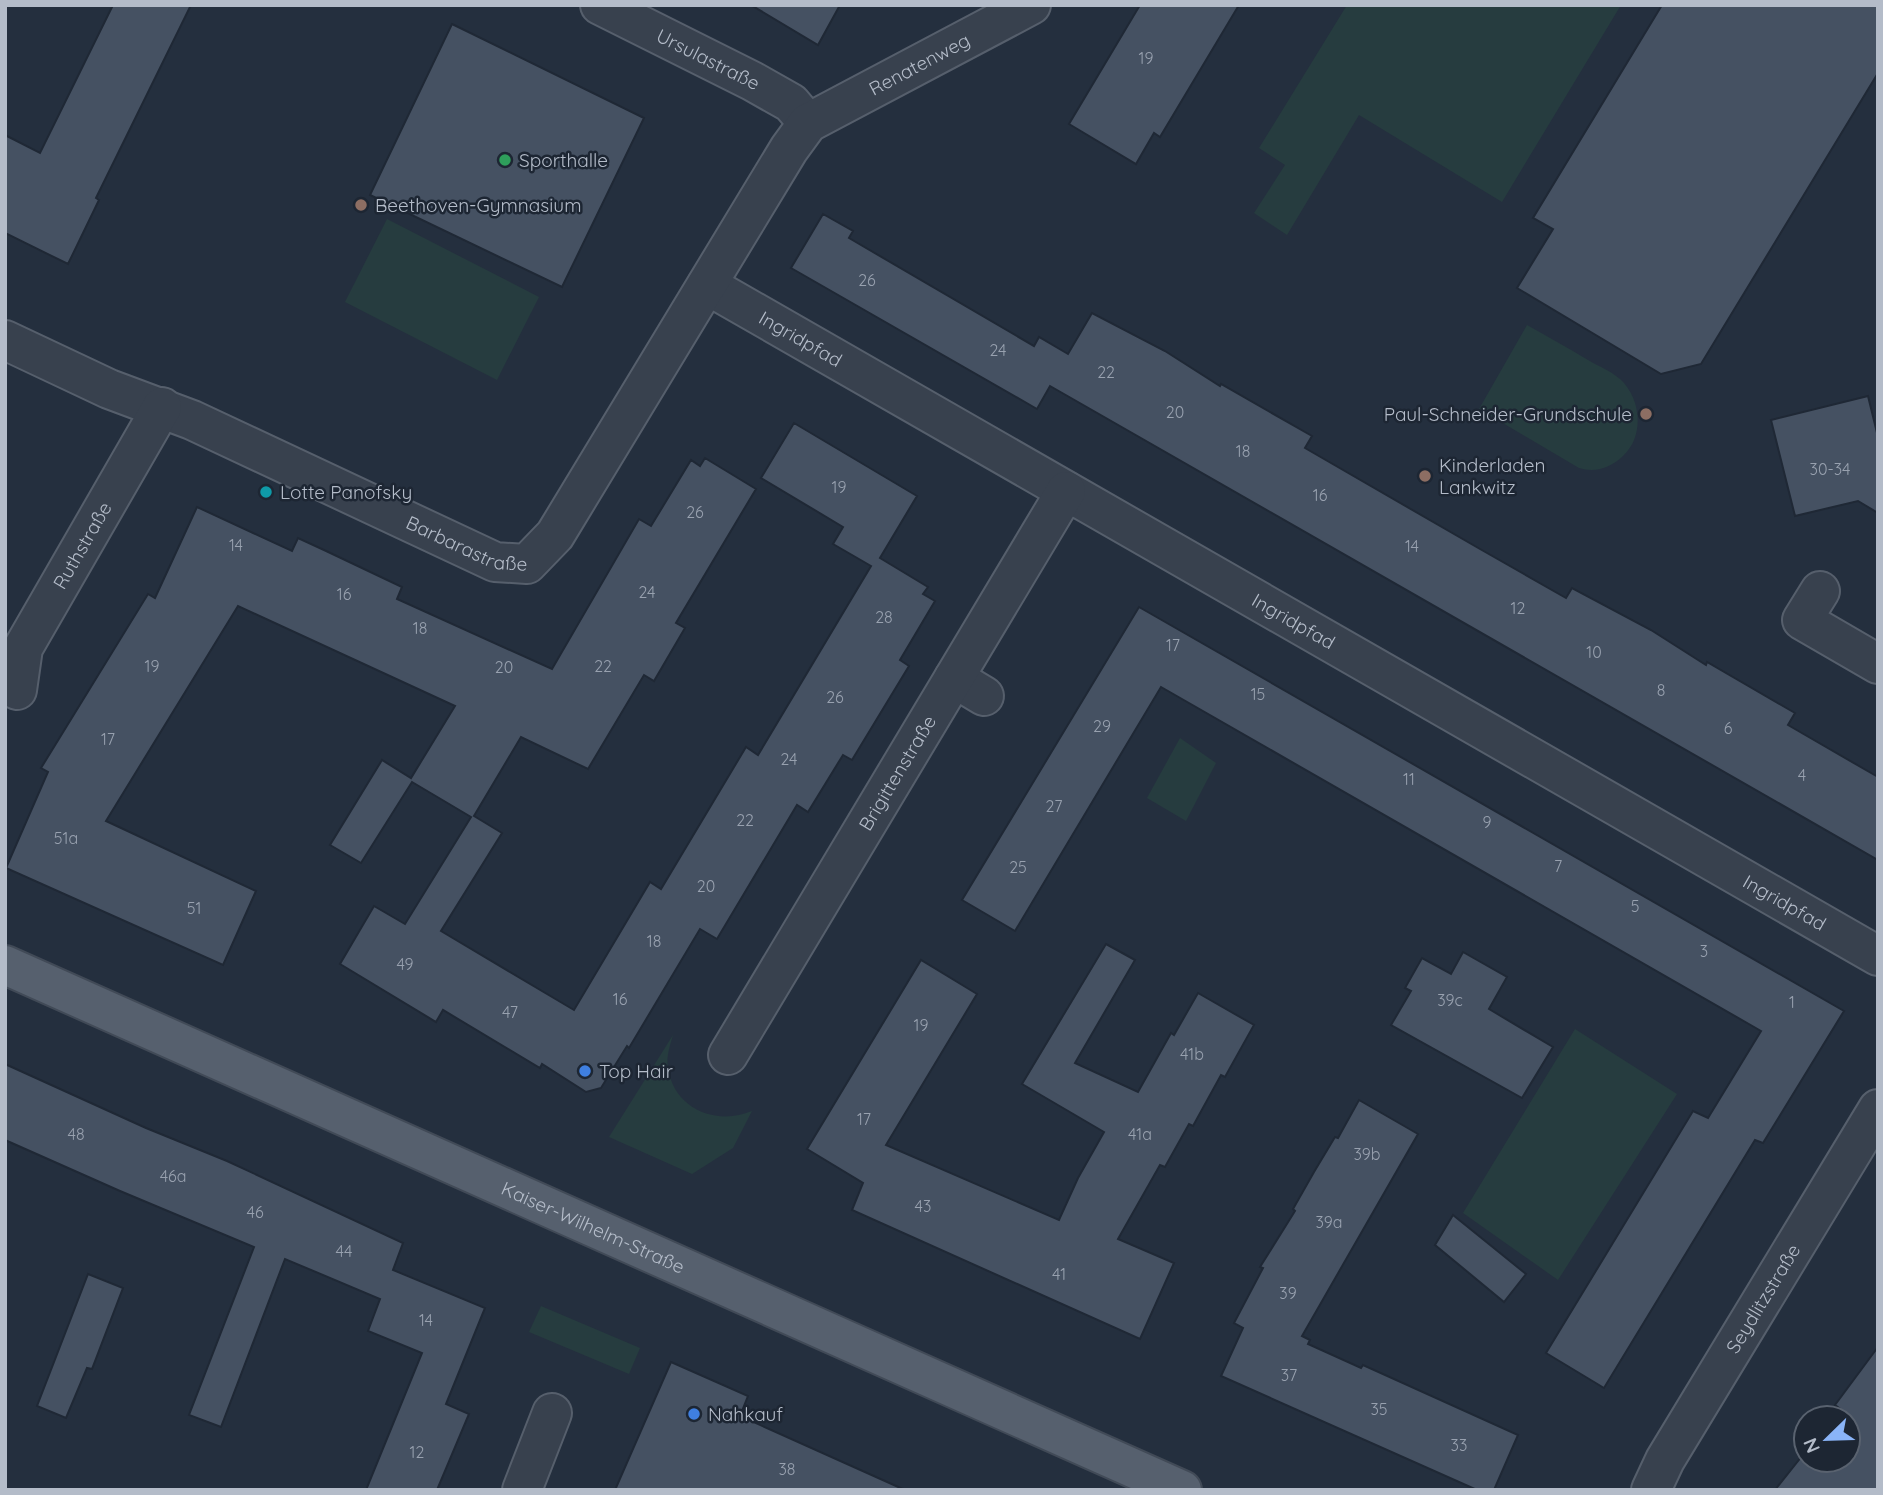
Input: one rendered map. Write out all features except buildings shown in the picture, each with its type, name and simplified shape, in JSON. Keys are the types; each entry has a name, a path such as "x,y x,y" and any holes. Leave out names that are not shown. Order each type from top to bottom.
{"main road":[{"name":"Kaiser-Wilhelm-Straße","path":"5,965 1182,1490"}],"street":[{"name":"Ursulastraße","path":"600,5 791,103 808,123"},
{"name":"Renatenweg","path":"808,123 1031,5"},
{"name":"Barbarastraße","path":"5,341 109,389 162,407 495,562 527,564 555,535 789,149 808,123"},
{"name":"Ingridpfad","path":"707,285 1878,956"},
{"name":"Ruthstraße","path":"17,690 23,648 162,407"},
{"name":"Brigittenstraße","path":"728,1055 922,765 969,687 1066,491"},
{"path":"1820,591 1802,620 1878,664"},
{"name":"Seydlitzstraße","path":"1651,1490 1665,1460 1878,1109"},
{"path":"522,1490 552,1413"}],"green space":[{"path":"1347,5 1621,5 1502,202 1359,115 1287,235 1254,213 1285,165 1259,148"},
{"path":"387,219 539,297 497,380 345,302"},
{"path":"1527,325 1613,374 1627,387 1636,406 1637,428 1630,448 1613,464 1597,470 1579,468 1479,409"},
{"path":"1180,738 1216,763 1186,821 1147,798"},
{"path":"1575,1029 1677,1094 1558,1280 1463,1213"},
{"path":"673,1035 668,1068 672,1082 688,1104 711,1115 738,1115 752,1111 733,1148 692,1174 609,1137"},
{"path":"541,1306 640,1348 629,1374 529,1332"}],"place":[{"name":"Sporthalle","path":"505,160"},
{"name":"Beethoven-Gymnasium","path":"361,205"},
{"name":"Paul-Schneider-Grundschule","path":"1646,414"},
{"name":"Kinderladen Lankwitz","path":"1425,476"},
{"name":"Lotte Panofsky","path":"266,492"},
{"name":"Top Hair","path":"585,1071"},
{"name":"Nahkauf","path":"694,1414"}]}
